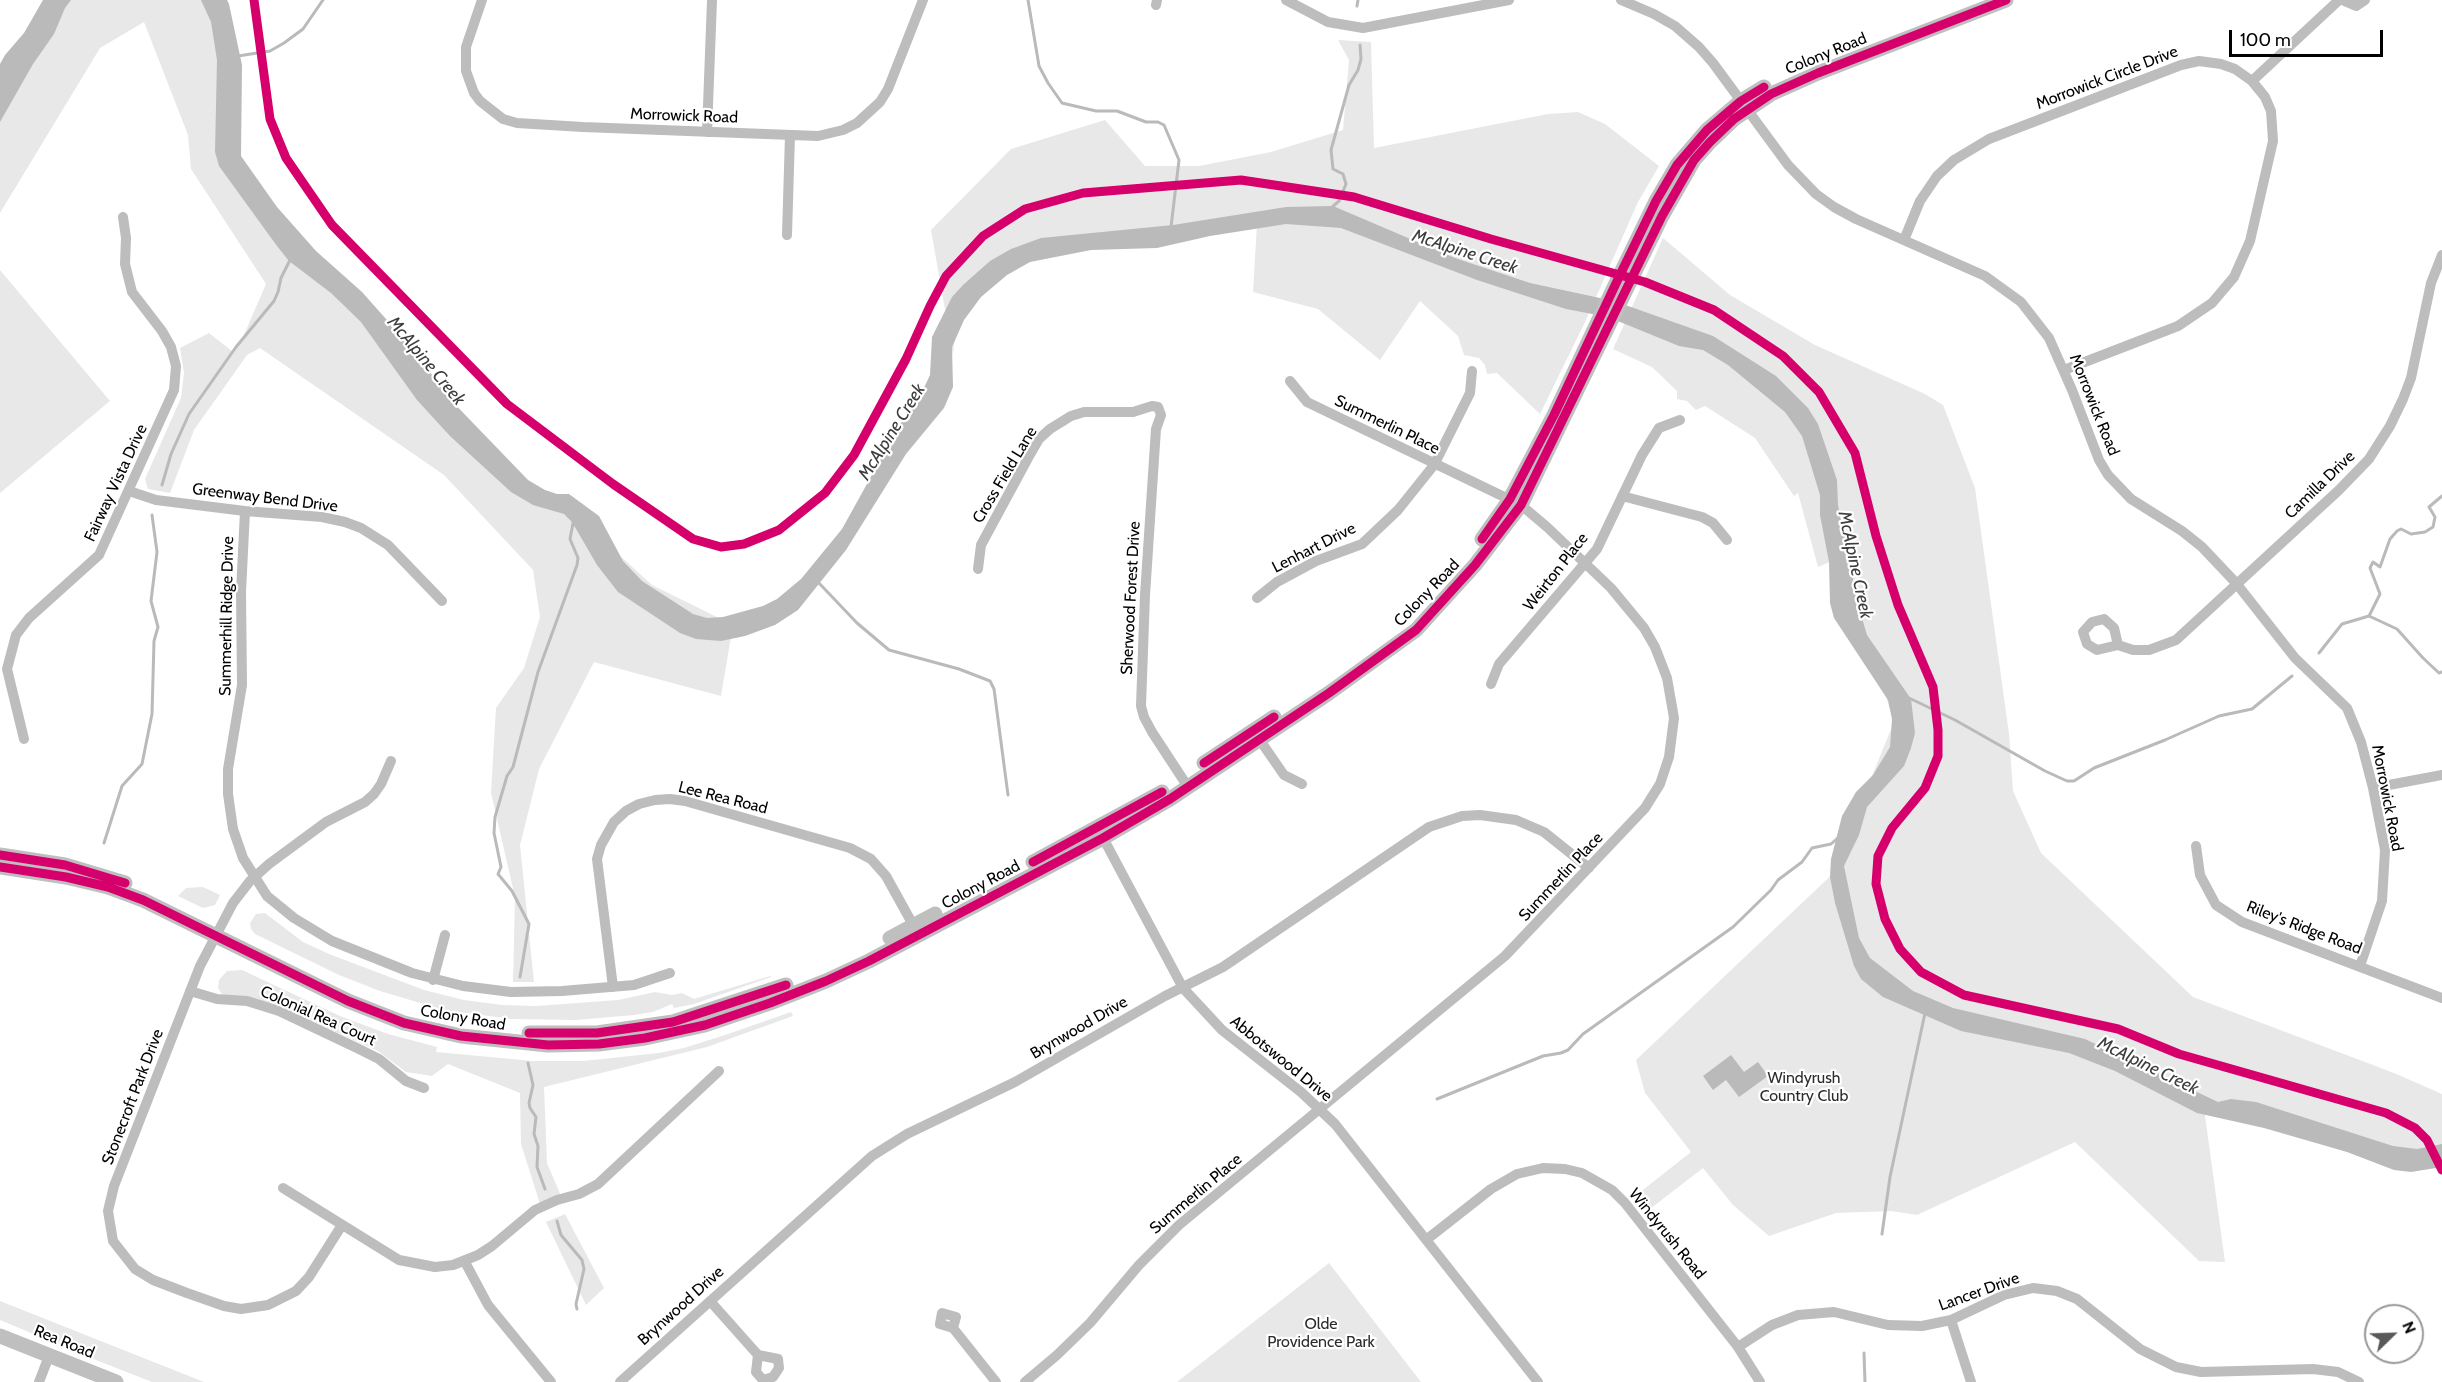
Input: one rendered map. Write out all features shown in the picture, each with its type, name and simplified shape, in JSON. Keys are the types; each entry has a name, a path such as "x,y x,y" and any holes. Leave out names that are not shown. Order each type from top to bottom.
{"main road":[{"name":"Colony Road","path":"0,855 65,865 107,876 143,889 348,1001 404,1023 461,1036 548,1045 599,1044 674,1033 731,1010 826,981 916,930 1101,832 1185,783 1256,735 1329,693 1416,630 1475,565 1516,502 1662,216 1690,156 1710,142 1744,106 1769,84 1816,62 1978,0"},
{"name":"Colony Road","path":"1744,106 1818,73 2006,0"},
{"name":"Colony Road","path":"0,867 66,877 108,887 218,932"},
{"name":"Rea Road","path":"0,1336 116,1382"}],"street":[{"name":"Morrowick Road","path":"482,0 465,47 466,71 474,93 480,101 504,118 517,123 818,136 836,132 857,123 869,114 888,89 923,0"},
{"path":"707,132 712,0"},
{"path":"1286,0 1320,19 1338,25 1363,28 1509,0"},
{"name":"Morrowick Road","path":"1621,0 1654,14 1687,36 1713,63 1788,165 1816,194 1834,207 1985,276 2013,294 2037,319 2049,338 2099,460 2108,475 2131,499 2202,547 2236,583 2295,658 2347,708 2361,742 2385,850 2382,901 2360,966"},
{"path":"2252,81 2340,0 2356,6 2365,0"},
{"name":"Morrowick Circle Drive","path":"1904,240 1920,201 1937,176 1954,160 1989,139 2181,65 2199,61 2214,62 2235,69 2252,81 2268,104 2274,134 2250,241 2234,277 2212,303 2178,326 2064,370"},
{"path":"787,235 790,135"},
{"name":"Fairway Vista Drive","path":"24,739 7,669 16,635 29,618 99,555 174,390 176,366 167,339 132,292 125,264 126,238 123,217"},
{"name":"Camilla Drive","path":"2118,645 2133,650 2149,650 2170,643 2185,632 2361,468 2376,448 2403,399 2432,283 2442,255"},
{"name":"Lenhart Drive","path":"1257,598 1277,582 1316,561 1362,544 1398,510 1434,465 1470,393 1472,371"},
{"name":"Summerlin Place","path":"1025,1382 1058,1355 1090,1323 1165,1238 1485,974 1523,938 1633,822 1653,797 1670,757 1674,718 1667,678 1655,647 1644,628 1611,588 1547,527 1516,502 1434,465 1307,402 1290,381"},
{"name":"Cross Field Lane","path":"978,569 981,545 1039,439 1071,416 1084,412 1133,412 1152,406"},
{"name":"Sherwood Forest Drive","path":"1152,406 1158,407 1161,415 1156,429 1145,595 1141,706 1148,724 1185,783"},
{"name":"Weirton Place","path":"1491,684 1499,664 1569,584 1596,549 1642,455 1659,428 1680,420"},
{"name":"Greenway Bend Drive","path":"129,491 156,500 245,511 322,517 361,528 388,545 442,602"},
{"path":"1622,496 1702,517 1713,523 1727,540"},
{"name":"Summerhill Ridge Drive","path":"245,511 241,592 242,685 228,769 228,794 237,840 254,878 267,896 312,930 332,941 433,980 486,990 511,992 634,985 670,973"},
{"path":"1256,735 1284,775 1302,784"},
{"name":"Stonecroft Park Drive","path":"342,1225 309,1277 296,1291 268,1305 241,1309 224,1306 153,1280 135,1269 113,1241 108,1211 110,1199 200,966 233,903 254,878 326,822 365,802 374,794 391,760"},
{"path":"2373,788 2442,775"},
{"name":"Lee Rea Road","path":"613,987 597,859 601,844 610,827 626,811 639,804 670,799 685,801 850,848 872,859 886,876 916,930"},
{"name":"Brynwood Drive","path":"620,1382 859,1166 889,1144 1015,1082 1259,945 1422,832 1445,820 1480,814 1516,820 1544,832 1589,868"},
{"name":"Abbotswood Drive","path":"1101,832 1183,988 1221,1030 1321,1109 1342,1132 1538,1382"},
{"name":"Riley's Ridge Road","path":"2196,846 2200,875 2216,905 2242,922 2442,998"},
{"path":"433,980 445,935"},
{"name":"Colonial Rea Court","path":"190,991 217,999 247,1001 279,1011 379,1059 406,1081 424,1088"},
{"path":"283,1188 399,1260 435,1267 465,1262 492,1246 535,1210 557,1200 579,1194 598,1184 719,1071"},
{"name":"Windyrush Road","path":"1426,1240 1496,1186 1517,1174 1543,1168 1565,1169 1582,1173 1605,1185 1625,1203 1737,1347 1760,1382"},
{"path":"465,1262 488,1305 551,1382"},
{"name":"Lancer Drive","path":"1737,1347 1772,1325 1789,1318 1816,1312 1843,1313 1898,1326 1922,1326 1951,1320 2004,1295 2033,1288 2071,1295 2150,1356 2191,1376 2255,1369 2313,1369 2338,1372 2359,1382"},
{"path":"710,1301 758,1355"},
{"path":"1951,1320 1971,1382"},
{"path":"953,1328 996,1382"},
{"path":"39,1382 49,1356"}],"green space":[{"path":"54,0 208,0 226,19 231,177 503,468 582,521 652,585 733,625 721,696 594,662 539,769 520,845 534,982 513,982 515,897 491,793 496,708 524,668 540,617 533,570 444,475 260,348 247,355 194,430 170,493 148,489 145,479 181,398 184,373 180,348 209,333 233,352 243,337 266,284 191,169 188,135 144,22 100,48 0,213 0,93"},
{"path":"1338,40 1371,42 1374,148 1548,114 1578,112 1605,124 1659,166 1638,202 1586,320 1540,414 1497,373 1487,374 1485,365 1479,358 1464,355 1458,336 1420,301 1380,360 1318,309 1253,292 1257,224 1021,250 958,310 953,355 931,230 1011,149 1105,120 1145,166 1199,166 1271,152 1343,130 1349,60"},
{"name":"Windyrush Country Club","path":"1663,238 1730,295 1815,345 1925,394 1943,405 1975,488 2009,734 2013,791 2041,853 2193,997 2394,1073 2442,1094 2442,1165 2204,1108 2225,1262 2199,1261 2075,1142 1917,1215 1891,1211 1836,1213 1769,1236 1733,1205 1703,1168 1646,1212 1634,1197 1691,1152 1645,1093 1636,1060 1840,867 1845,842 1894,722 1842,557 1818,567 1798,493 1794,496 1755,438 1705,406 1696,410 1687,401 1677,399 1677,391 1652,367 1613,349"},
{"path":"0,270 110,401 0,493"},
{"path":"203,887 220,895 215,905 203,908 178,896 186,888"},
{"path":"265,913 303,942 329,954 424,990 464,1000 502,1005 536,1006 618,1000 655,992 672,995 682,993 694,999 771,977 694,1004 674,1008 672,1004 653,1012 576,1020 511,1019 444,1010 380,991 339,975 255,934 250,923 256,914"},
{"path":"242,970 340,1016 388,1034 437,1047 436,1052 533,1061 583,1061 659,1053 684,1048 791,1012 793,1016 707,1047 544,1087 547,1163 561,1196 540,1204 521,1144 520,1093 448,1064 432,1076 406,1072 378,1051 273,1004 222,994 218,988 219,980 227,971"},
{"path":"565,1214 604,1288 586,1305 546,1222"},
{"name":"Olde Providence Park","path":"1329,1263 1421,1382 1177,1382"},
{"path":"0,1301 204,1382 152,1382 91,1358 0,1320"}],"shaded area":[{"path":"43,0 71,0 54,34 33,64 0,122 0,64 24,33"},
{"path":"201,0 227,0 229,4 242,65 241,156 277,207 316,251 362,292 418,355 447,396 528,480 545,490 557,494 569,494 599,516 623,561 642,581 693,614 707,618 723,617 763,606 777,599 801,579 842,529 903,419 923,390 930,375 932,337 952,297 990,261 1011,249 1041,238 1173,225 1286,207 1333,206 1455,258 1530,283 1614,301 1713,336 1776,376 1808,408 1818,424 1837,480 1838,505 1859,608 1867,635 1911,699 1915,733 1904,766 1867,807 1859,835 1844,866 1859,938 1870,958 1913,991 1953,1008 2085,1039 2218,1102 2231,1099 2256,1102 2393,1146 2417,1149 2442,1144 2442,1167 2411,1172 2394,1170 2347,1152 2264,1128 2197,1113 2115,1071 2069,1053 1961,1031 1883,997 1861,979 1854,966 1835,903 1830,877 1831,859 1842,816 1856,792 1873,775 1890,747 1892,719 1888,700 1834,618 1830,603 1829,562 1820,515 1820,495 1802,436 1785,412 1728,365 1703,350 1679,346 1608,317 1566,309 1477,280 1341,228 1286,224 1210,236 1157,248 1091,250 1030,262 1007,275 981,297 964,320 952,347 953,387 944,408 906,454 846,550 798,610 775,625 745,636 721,641 696,639 680,633 618,592 597,565 572,522 564,514 533,505 511,492 450,436 417,400 361,322 331,293 289,261 277,246 219,166 215,152 217,60 211,22"},
{"path":"1731,1055 1744,1072 1758,1062 1768,1076 1739,1097 1726,1080 1713,1090 1703,1076"}],"waterway":[{"path":"238,56 270,51 284,43 303,29 323,0"},
{"path":"1028,0 1039,66 1062,103 1096,111 1117,111 1146,122 1158,122 1164,125 1179,160 1171,227"},
{"path":"1357,6 1358,0"},
{"path":"1331,208 1339,201 1346,184 1343,174 1333,169 1331,150 1349,85 1358,70 1361,59 1360,45"},
{"path":"162,485 171,454 189,414 236,347 274,301 281,278 291,258"},
{"path":"2369,616 2380,594 2370,568 2373,562 2380,567 2390,539 2397,531 2401,529 2411,534 2425,532 2433,527 2435,517 2429,507 2442,496"},
{"path":"104,843 122,786 142,764 152,714 154,641 158,627 151,601 157,552 152,515"},
{"path":"520,977 529,924 512,891 498,874 501,867 494,833 495,817 507,776 513,767 538,672 577,565 578,558 570,539 574,518"},
{"path":"818,582 857,623 889,650 959,669 990,681 994,689 1008,795"},
{"path":"2319,653 2342,624 2369,616 2397,629 2423,658 2439,673 2442,672"},
{"path":"1909,698 1955,720 2045,771 2067,781 2074,781 2094,768 2219,716 2252,709 2292,676"},
{"path":"1437,1099 1543,1056 1568,1050 1583,1034 1733,927 1771,890 1778,880 1802,862 1812,848 1831,844 1840,836"},
{"path":"1882,1234 1890,1177 1925,1013"},
{"path":"528,1063 533,1085 529,1103 536,1117 534,1134 538,1146 537,1167 545,1189"},
{"path":"557,1221 561,1235 582,1260 584,1269 576,1304 577,1309"},
{"path":"1864,1353 1865,1382"}],"cycle path":[{"path":"254,0 270,119 286,158 332,225 507,404 613,484 693,539 721,547 744,544 779,530 825,493 854,455 906,359 946,276 983,236 1025,209 1083,193 1241,180 1354,197 1491,239 1645,282 1714,310 1783,356 1819,392 1855,453 1876,536 1898,605 1933,687 1938,730 1938,756 1925,788 1892,828 1878,856 1876,884 1885,919 1900,949 1921,972 1964,995 2118,1029 2179,1054 2386,1113 2415,1128 2427,1140 2442,1170"},
{"path":"0,867 66,877 108,887 143,900 348,1001 404,1023 461,1036 548,1045 599,1044 645,1038 705,1025 826,981 869,961 1103,838 1170,799 1329,693 1416,630 1475,565 1521,505 1662,216 1694,160 1710,142 1734,119 1771,94 1818,73 2006,0"},
{"path":"1482,539 1510,499 1554,415 1656,201 1677,165 1707,130 1741,101 1764,87"},
{"path":"1204,763 1274,717"},
{"path":"1033,862 1162,792"},
{"path":"0,855 65,865 125,883"},
{"path":"529,1033 597,1033 673,1022 786,985"}],"water label":[{"name":"McAlpine Creek","path":"1465,252"},
{"name":"McAlpine Creek","path":"426,361"},
{"name":"McAlpine Creek","path":"892,432"},
{"name":"McAlpine Creek","path":"1855,565"},
{"name":"McAlpine Creek","path":"2148,1066"}]}
